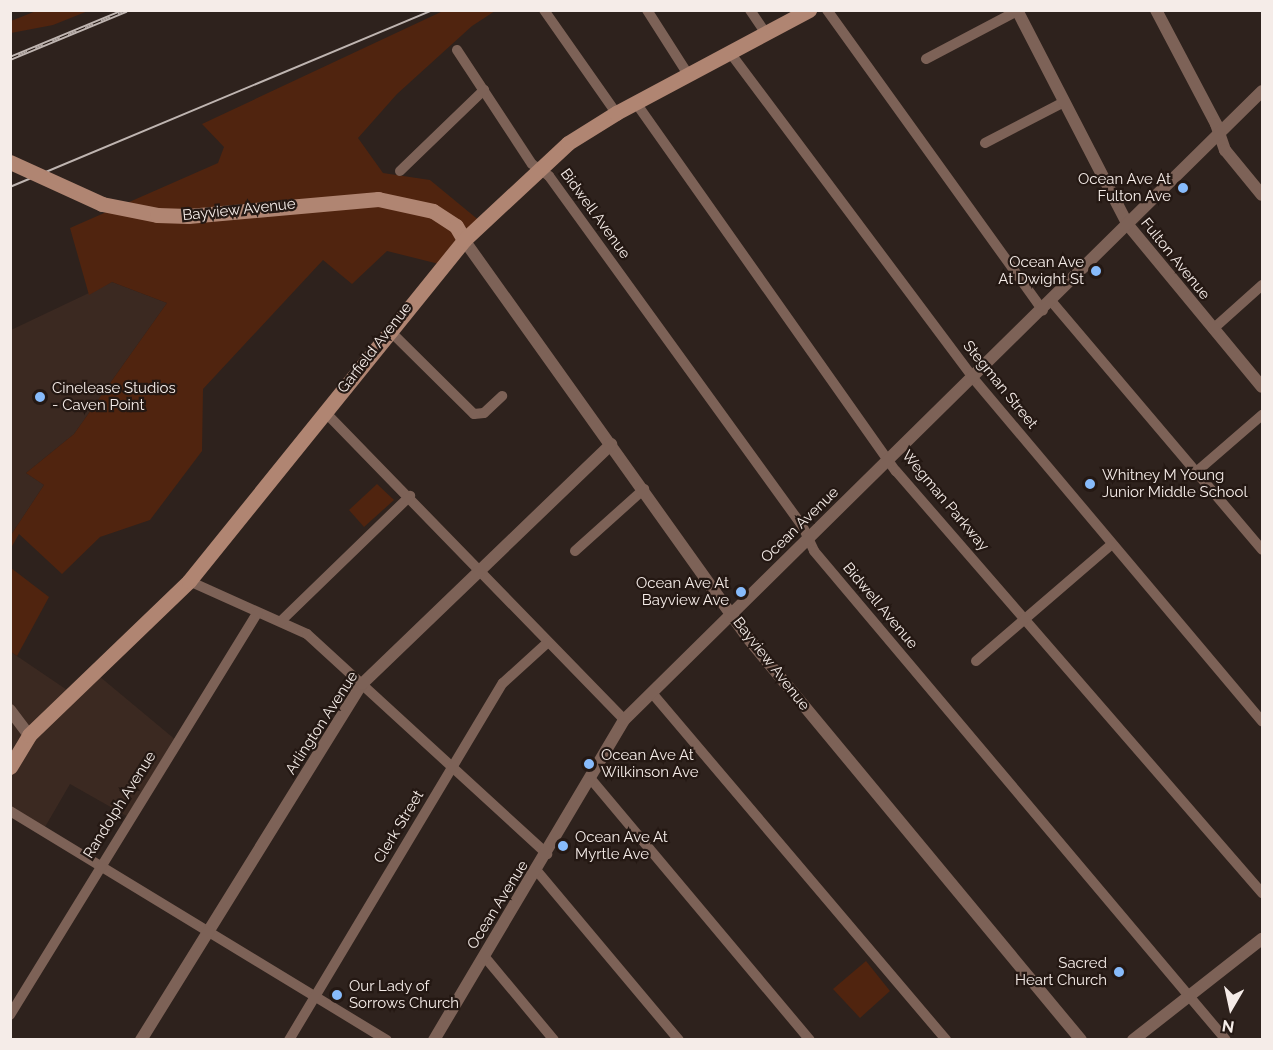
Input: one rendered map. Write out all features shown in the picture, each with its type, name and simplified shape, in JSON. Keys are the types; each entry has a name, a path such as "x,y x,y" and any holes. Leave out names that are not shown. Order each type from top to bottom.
{"main road":[{"name":"Garfield Avenue","path":"10,767 28,735 189,581 464,240 568,144 616,113 731,54 809,10"},
{"name":"Bayview Avenue","path":"10,162 102,204 157,215 198,215 378,204 421,217 464,240"},
{"name":"Bayview Avenue","path":"10,173 90,210 155,225 194,225 378,204"}],"street":[{"path":"544,10 616,113"},
{"path":"647,10 689,76"},
{"path":"750,10 766,34"},
{"path":"827,10 1047,306 1263,550"},
{"path":"1156,10 1225,150 1263,195"},
{"path":"926,59 1017,11"},
{"name":"Fulton Avenue","path":"1017,11 1128,225 1263,387"},
{"name":"Bidwell Avenue","path":"457,50 532,164 549,176 808,537 814,551 1226,1040"},
{"name":"Stegman Street","path":"731,54 973,378 1263,721"},
{"path":"400,171 484,90"},
{"name":"Ocean Avenue","path":"434,1040 537,871 624,720 1263,91"},
{"path":"985,143 1065,102"},
{"name":"Wegman Parkway","path":"636,103 891,459 896,471 1263,893"},
{"name":"Bayview Avenue","path":"464,240 732,614 1081,1040"},
{"path":"1213,329 1263,285"},
{"path":"390,331 474,414 484,413 502,396"},
{"path":"325,412 410,496 624,720"},
{"path":"1195,473 1263,415"},
{"name":"Arlington Avenue","path":"141,1040 362,684 611,444"},
{"path":"575,551 644,489"},
{"path":"281,621 410,496"},
{"path":"976,661 1112,544"},
{"path":"189,581 308,634 547,854"},
{"name":"Randolph Avenue","path":"10,1015 257,613"},
{"name":"Clerk Street","path":"289,1040 503,683 548,642"},
{"path":"652,693 946,1040"},
{"path":"10,710 28,735"},
{"path":"590,778 810,1040"},
{"path":"10,811 387,1040"},
{"path":"537,871 679,1040"},
{"path":"1133,1040 1263,939"},
{"path":"484,956 554,1040"}],"shaded area":[{"path":"36,11 88,11 53,25 11,33 11,21"},
{"path":"443,11 495,11 472,26 397,94 358,138 383,173 430,180 481,222 439,264 387,251 352,284 323,260 203,389 202,451 150,520 100,537 62,574 19,534 11,548 11,535 44,485 26,473 74,434 167,303 112,282 89,295 70,228 218,163 224,147 202,124"},
{"path":"112,282 167,303 74,434 26,473 44,485 11,535 11,330"},
{"path":"377,484 394,500 364,527 349,510"},
{"path":"11,568 49,597 17,656 11,652"},
{"path":"11,652 70,692 93,671 177,741 130,818 70,784 45,827 11,807"},
{"path":"866,961 890,991 860,1018 833,989"}],"tram line":[{"path":"10,187 434,10"}],"railway":[{"path":"10,58 126,10"}],"place":[{"name":"Ocean Ave At Fulton Ave","path":"1183,188"},
{"name":"Ocean Ave At Dwight St","path":"1096,271"},
{"name":"Cinelease Studios - Caven Point","path":"40,397"},
{"name":"Whitney M Young Junior Middle School","path":"1090,484"},
{"name":"Ocean Ave At Bayview Ave","path":"741,592"},
{"name":"Ocean Ave At Wilkinson Ave","path":"589,764"},
{"name":"Ocean Ave At Myrtle Ave","path":"563,846"},
{"name":"Sacred Heart Church","path":"1119,972"},
{"name":"Our Lady of Sorrows Church","path":"337,995"}]}
